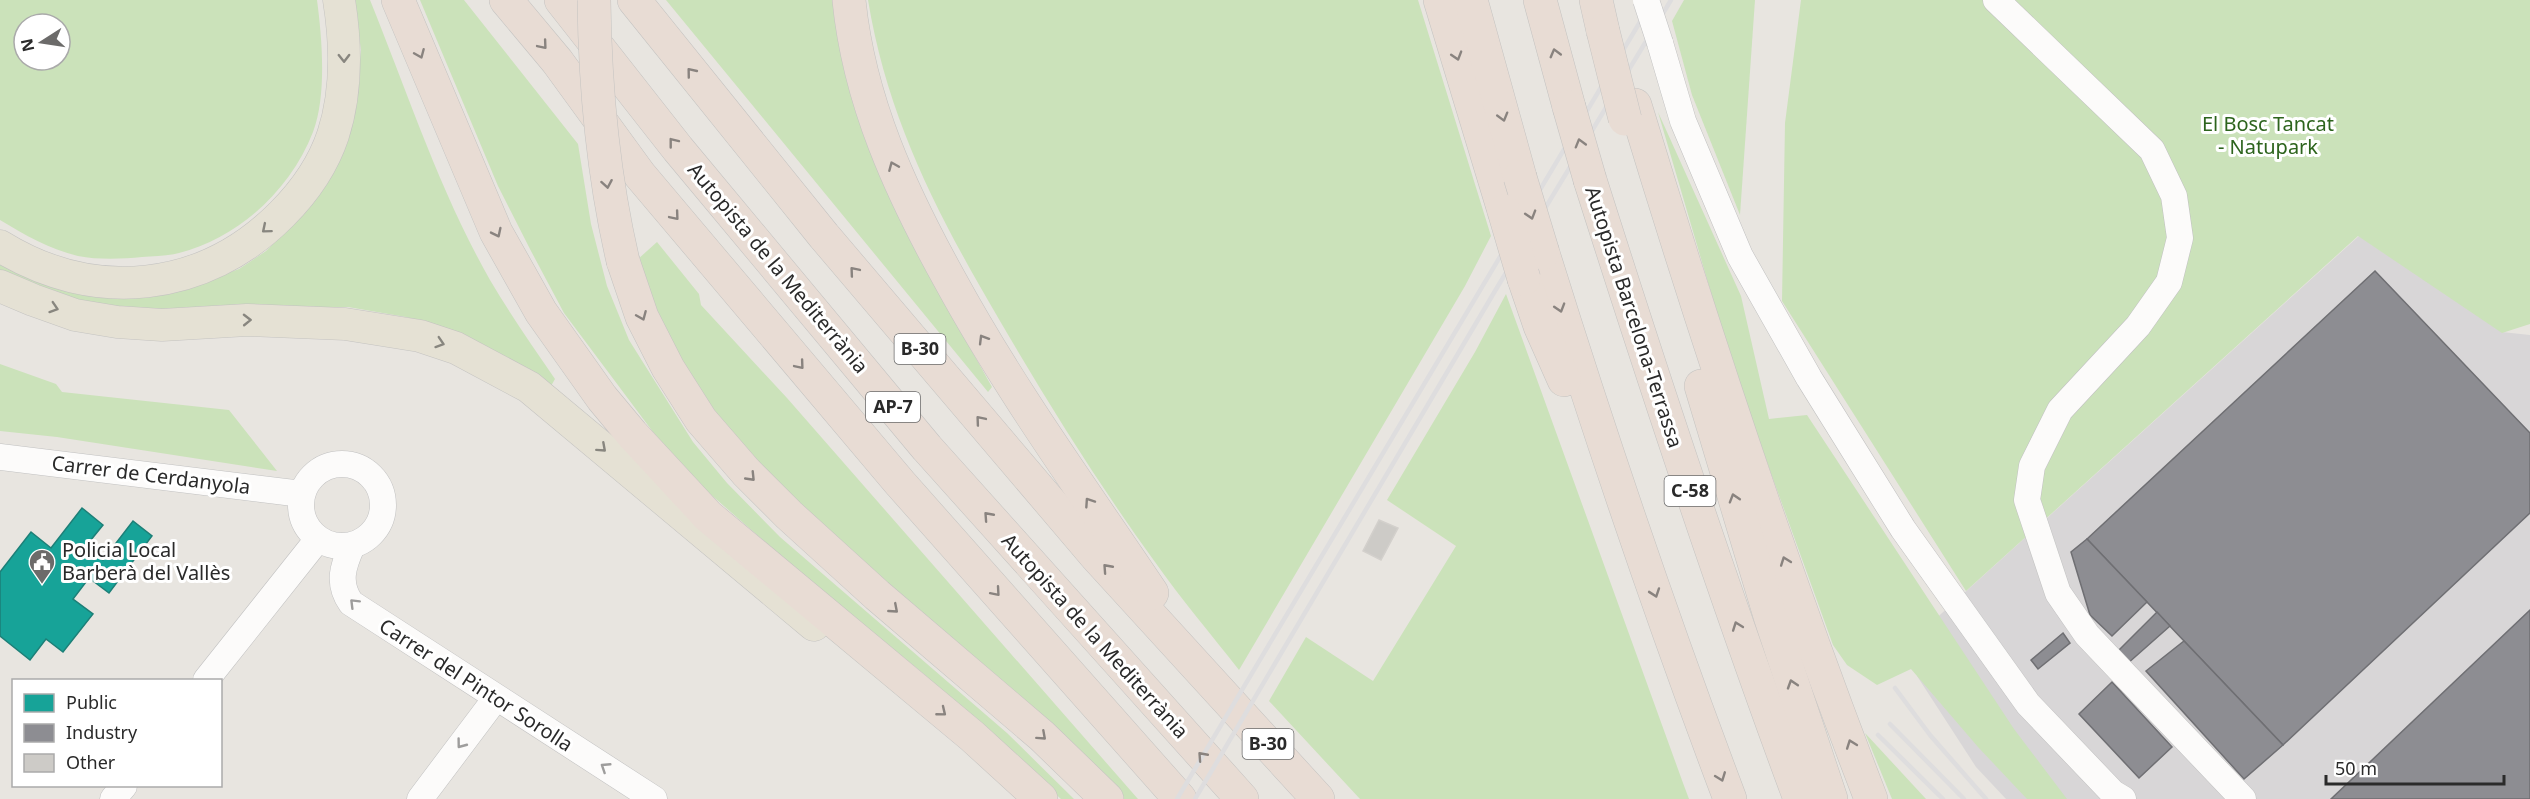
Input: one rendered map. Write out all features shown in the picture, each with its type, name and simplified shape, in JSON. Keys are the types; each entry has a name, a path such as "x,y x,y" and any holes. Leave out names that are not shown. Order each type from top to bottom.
{"highway":[{"path":"398,0 496,232 541,312 602,398 654,459 708,516 972,736 1041,799"},
{"name":"AP-7","path":"506,0 557,61 640,175 900,483 1180,799"},
{"name":"Autopista de la Mediterrània","path":"561,0 678,149 927,448 1242,799"},
{"path":"594,0 600,129 605,172 623,261 642,317 668,368 701,420 746,472 789,515 877,595 1042,736 1107,799"},
{"name":"B-30","path":"634,0 840,254 1096,556 1318,799"},
{"path":"849,0 860,68 873,116 904,193 932,249 1018,397 1217,689"},
{"path":"1440,0 1504,212 1534,266 1584,385 1730,799"},
{"path":"1471,0 1520,177 1534,266"},
{"name":"Autopista Barcelona-Terrassa","path":"1540,0 1590,180 1660,402 1712,555 1800,799"},
{"path":"1602,14 1760,584 1831,799"},
{"path":"1630,112 1756,482 1871,799"}],"main road":[{"path":"0,246 49,271 80,279 110,282 148,281 182,275 215,265 246,246 299,198 318,168 333,135 341,102 344,63 339,0"},
{"path":"0,286 75,315 117,322 162,325 247,320 345,324 420,336 456,348 529,387 839,645 898,675"}],"street":[{"path":"1647,0 1683,120 1740,256 1809,378 1903,529 2028,704 2113,793 2123,799"},
{"path":"1996,0 2152,150 2175,196 2180,238 2169,282 2143,319 2060,410 2032,465 2027,500 2058,593 2087,635 2243,799"},
{"name":"Carrer de Cerdanyola","path":"0,457 302,494"},
{"path":"346,464 364,470 378,484 384,502 381,521 370,537 352,546 340,547 318,539 309,530 303,519 302,494 311,477 327,466 346,464"},
{"path":"208,679 318,539"},
{"name":"Carrer del Pintor Sorolla","path":"352,546 342,577 344,590 351,603 654,799"},
{"path":"420,799 496,698"},
{"path":"113,799 123,787"}],"shaded area":[{"path":"2359,236 2502,332 2530,335 2530,799 2006,799 1976,767 1917,676 1931,623"}],"green space":[{"path":"0,0 317,0 322,49 322,84 313,132 291,173 277,191 242,223 201,246 160,256 110,259 78,256 57,250 0,220"},
{"path":"354,0 370,0 455,212 490,280 555,379 551,386 458,333 406,317 348,307 140,311 72,300 0,273 0,261 203,282 239,269 266,251 294,223 356,99 361,50"},
{"path":"420,0 464,0 578,144 591,224 607,286 629,340 693,442 727,483 780,537 1007,733 1074,799 1061,799 925,675 796,569 693,479 653,432 564,313 498,186"},
{"path":"666,0 837,0 945,303 992,387 988,392"},
{"path":"868,0 1418,0 1491,236 1465,286 1239,670 1175,589 1094,474 1018,352 956,244 902,127 888,87"},
{"path":"1684,0 1755,0 1740,215 1692,95 1672,21"},
{"name":"El Bosc Tancat - Natupark","path":"1801,0 2530,0 2530,324 2502,333 2358,236 1966,591 1782,301 1785,123"},
{"path":"1658,112 1741,296 1769,419 1807,415 2014,729 2067,799 2027,799 1978,747 1911,669 1877,685 1847,665 1833,645 1733,368"},
{"path":"657,242 699,294 701,305 787,398 1138,799 1122,799 898,597 733,440 656,319 637,260"},
{"path":"1506,294 1689,799 1360,799 1269,701 1306,637 1373,681 1456,546 1387,500 1475,352"},
{"path":"0,364 56,384 62,392 229,410 277,471 57,437 0,431"},
{"path":"1865,733 1926,799 1892,799"}],"building: Public":[{"name":"Policia Local Barberà del Vallès","path":"82,508 103,525 86,546 103,560 133,521 152,536 109,593 89,578 73,599 93,614 63,652 46,639 30,660 0,636 0,572 31,532 51,548"}],"building: Industry":[{"path":"2375,271 2530,433 2530,513 2283,745 2087,539"},
{"path":"2087,539 2147,602 2112,636 2090,615 2071,552"},
{"path":"2530,610 2530,799 2331,799"},
{"path":"2157,612 2170,626 2127,664 2117,652"},
{"path":"2063,633 2070,643 2038,669 2031,660"},
{"path":"2184,641 2283,745 2244,779 2146,671"},
{"path":"2112,682 2172,747 2139,778 2079,714"}],"building: Other":[{"path":"1379,520 1398,528 1381,560 1363,551"}],"railway":[{"path":"1177,799 1653,0"},
{"path":"1195,799 1495,291 1671,0"},
{"path":"1895,688 1930,735 1986,799"},
{"path":"1890,724 1964,799"},
{"path":"1878,735 1943,799"}],"place":[{"name":"Policia Local Barberà del Vallès","path":"42,585"}]}
